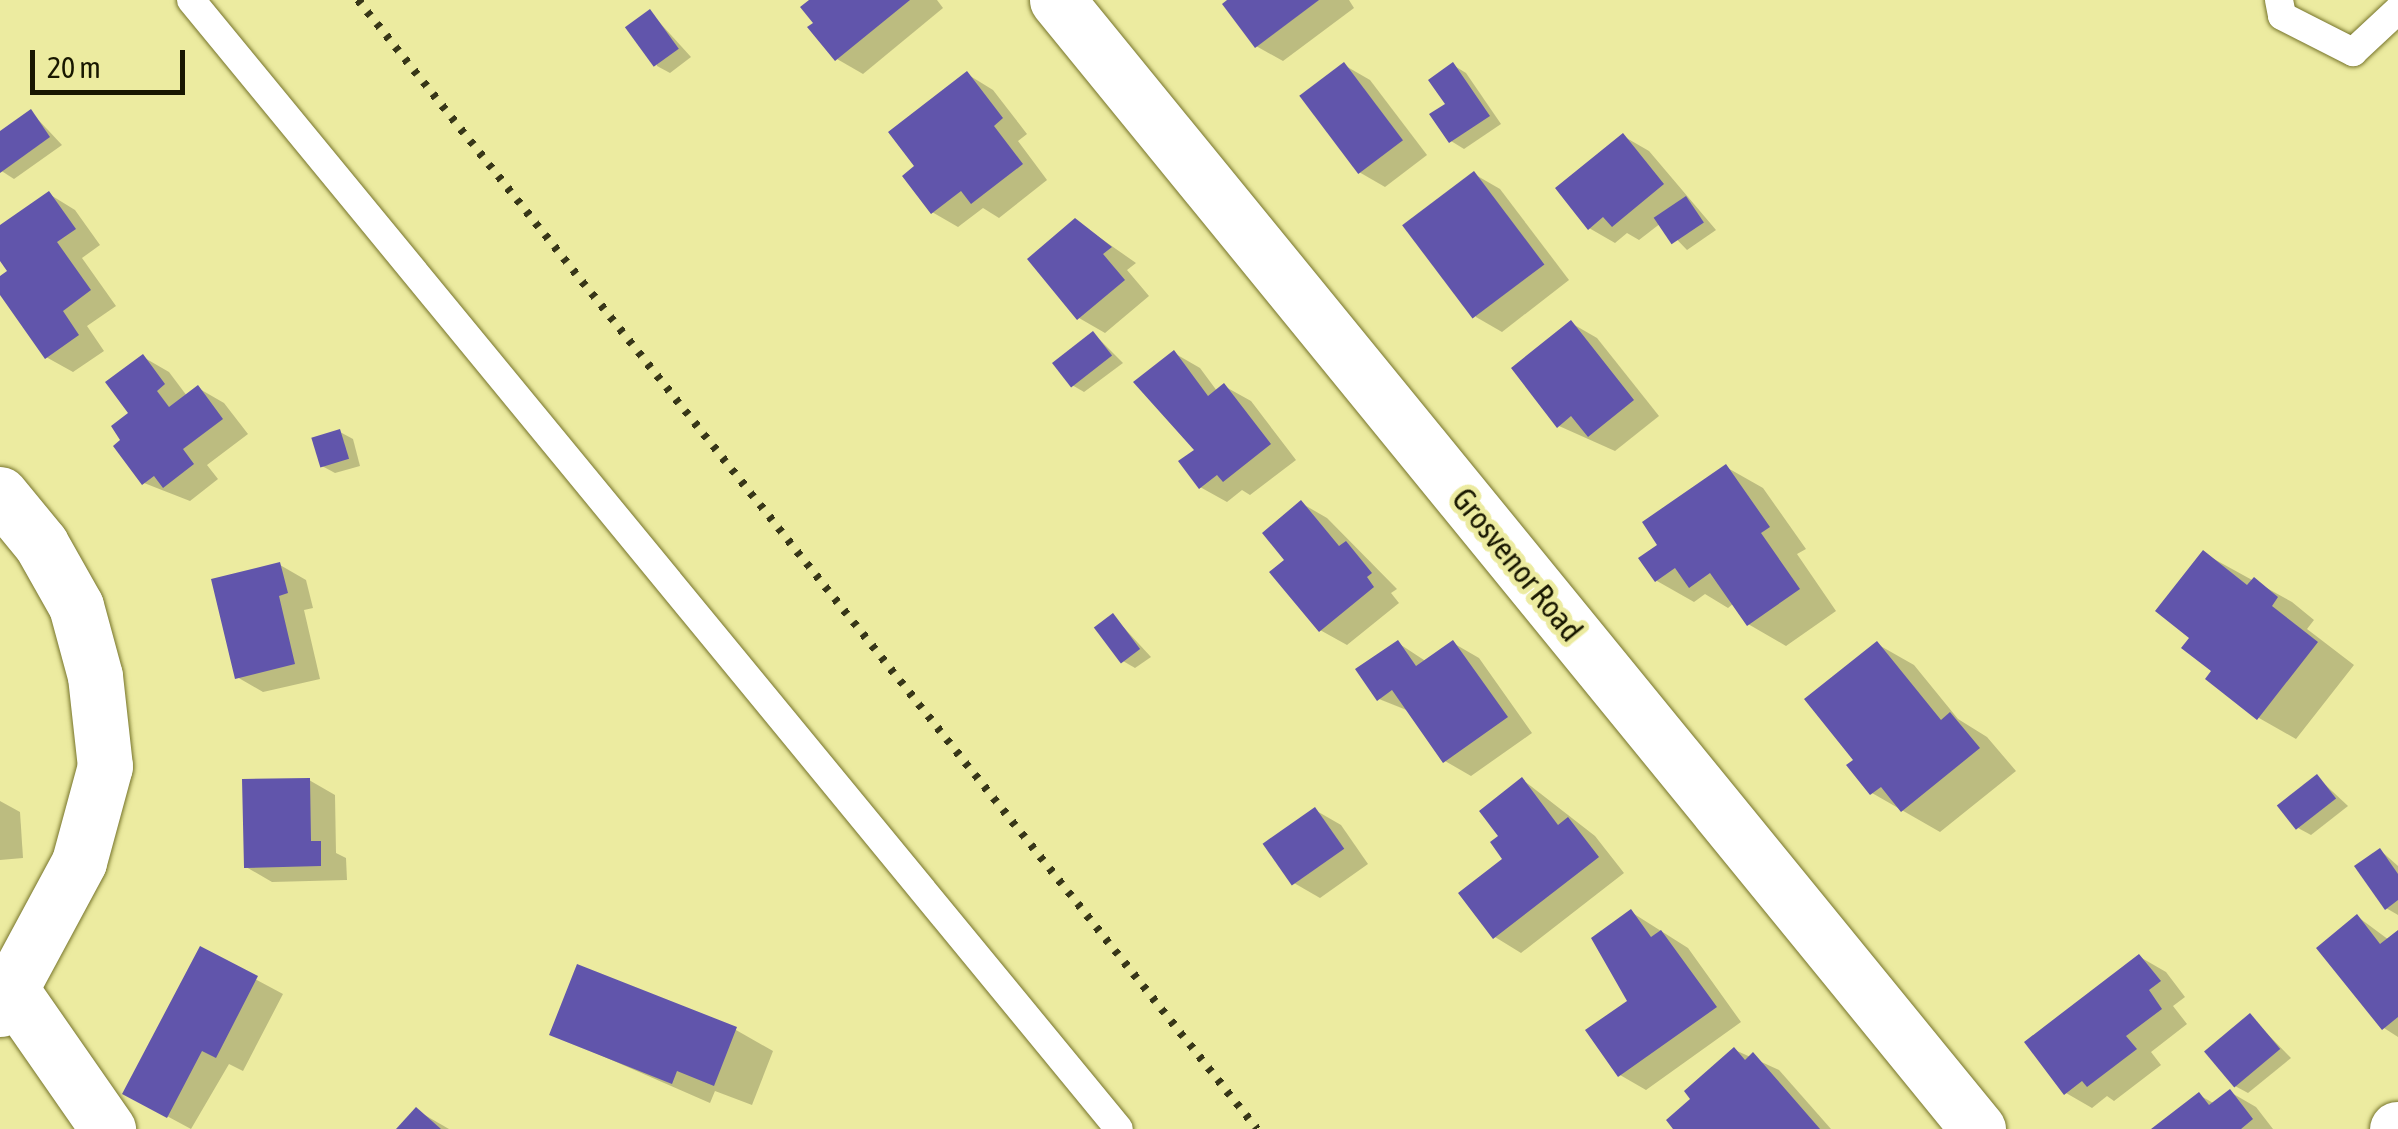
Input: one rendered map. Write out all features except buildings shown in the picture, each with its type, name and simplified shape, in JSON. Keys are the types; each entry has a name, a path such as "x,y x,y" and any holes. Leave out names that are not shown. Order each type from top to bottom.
{"street":[{"name":"Grosvenor Road","path":"1057,0 1978,1129"},
{"path":"0,494 41,544 76,606 95,676 105,766 78,862 3,995 108,1129"}],"lane":[{"path":"191,0 1120,1129"},
{"path":"2279,0 2282,16 2353,52 2398,10"}],"railway":[{"path":"358,0 1257,1129"}]}
